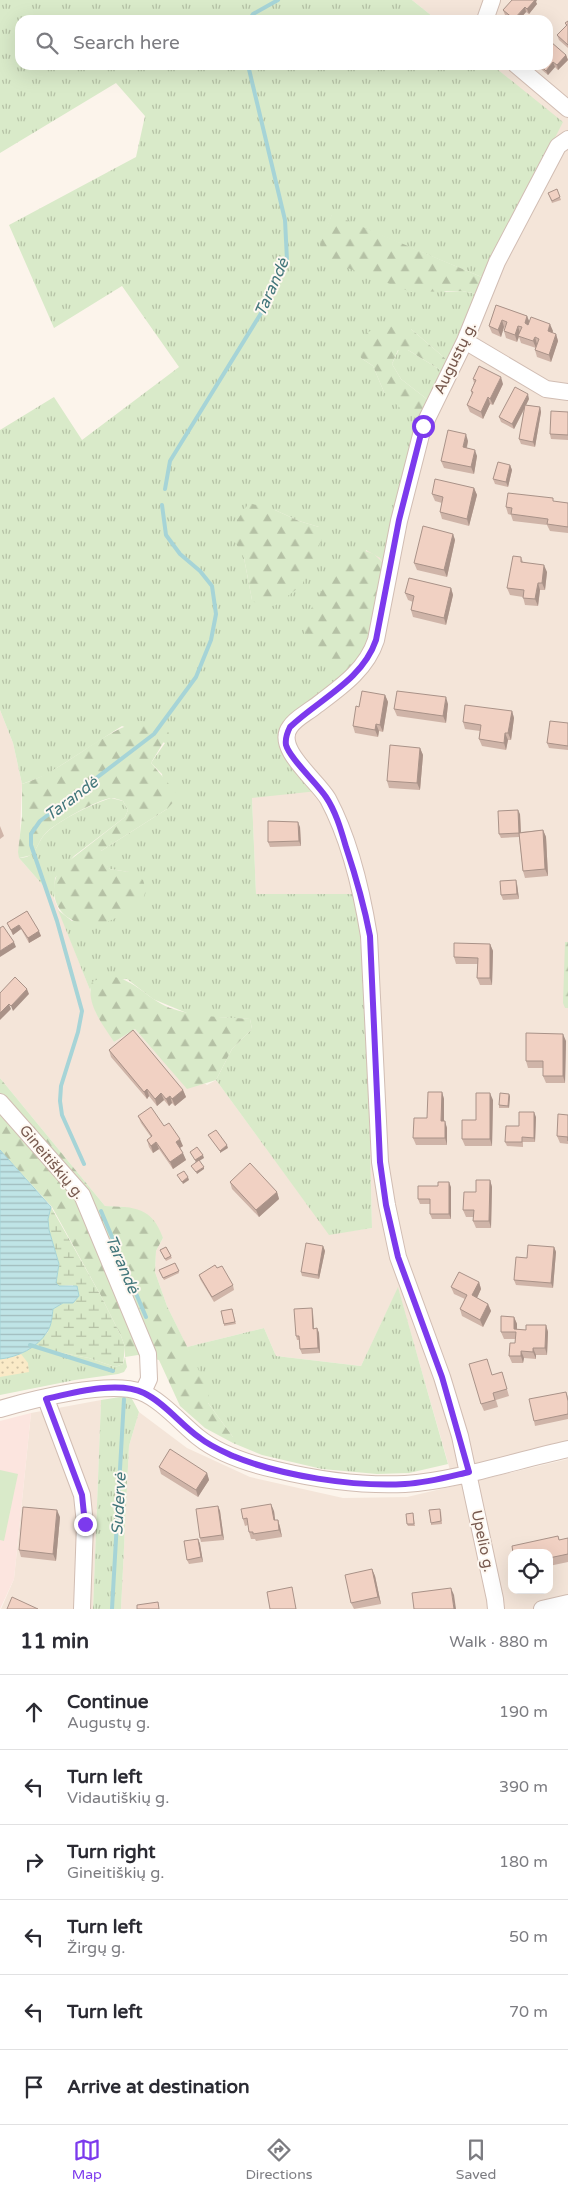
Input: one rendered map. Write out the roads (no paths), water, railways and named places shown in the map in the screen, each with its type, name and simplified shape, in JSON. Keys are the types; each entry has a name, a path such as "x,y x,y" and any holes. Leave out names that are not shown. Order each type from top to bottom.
{"street":[{"path":"488,15 492,0"},
{"path":"522,70 568,109"},
{"name":"Augustų g.","path":"286,735 290,727 299,718 342,686 363,666 372,653 399,520 423,426 465,341 497,262 558,146 568,139"},
{"path":"465,341 546,389 568,392"},
{"name":"Upelio g.","path":"286,735 286,744 289,752 327,798 338,823 363,900 370,936 380,1162 386,1205 398,1257 442,1377 469,1472 496,1609"},
{"name":"Gineitiškių g.","path":"0,1102 82,1195 148,1354 149,1379 143,1392"},
{"path":"0,1409 106,1389 128,1388 143,1392 200,1438 216,1449 235,1457 276,1470 327,1479 381,1484 419,1483 568,1449"},
{"path":"46,1399 82,1495 85,1524 82,1609"},
{"path":"542,1609 568,1603"}],"water":[{"path":"0,1150 51,1207 48,1219 49,1230 59,1264 56,1283 59,1286 77,1286 79,1296 73,1303 63,1303 53,1309 49,1329 38,1343 20,1354 0,1359"}],"waterway":[{"name":"Tarandė","path":"252,15 278,0"},
{"name":"Tarandė","path":"165,489 170,461 263,310 287,260 285,220 249,70"},
{"name":"Tarandė","path":"84,1164 62,1115 60,1101 61,1086 78,1032 82,1011 57,921 31,845 31,834 40,821 154,734 196,677 211,640 216,614 212,586 200,571 180,554 166,535 162,505"},
{"name":"Tarandė","path":"101,1211 146,1317"},
{"name":"Sudervė","path":"30,1345 113,1371"},
{"name":"Sudervė","path":"112,1609 124,1399"}]}
